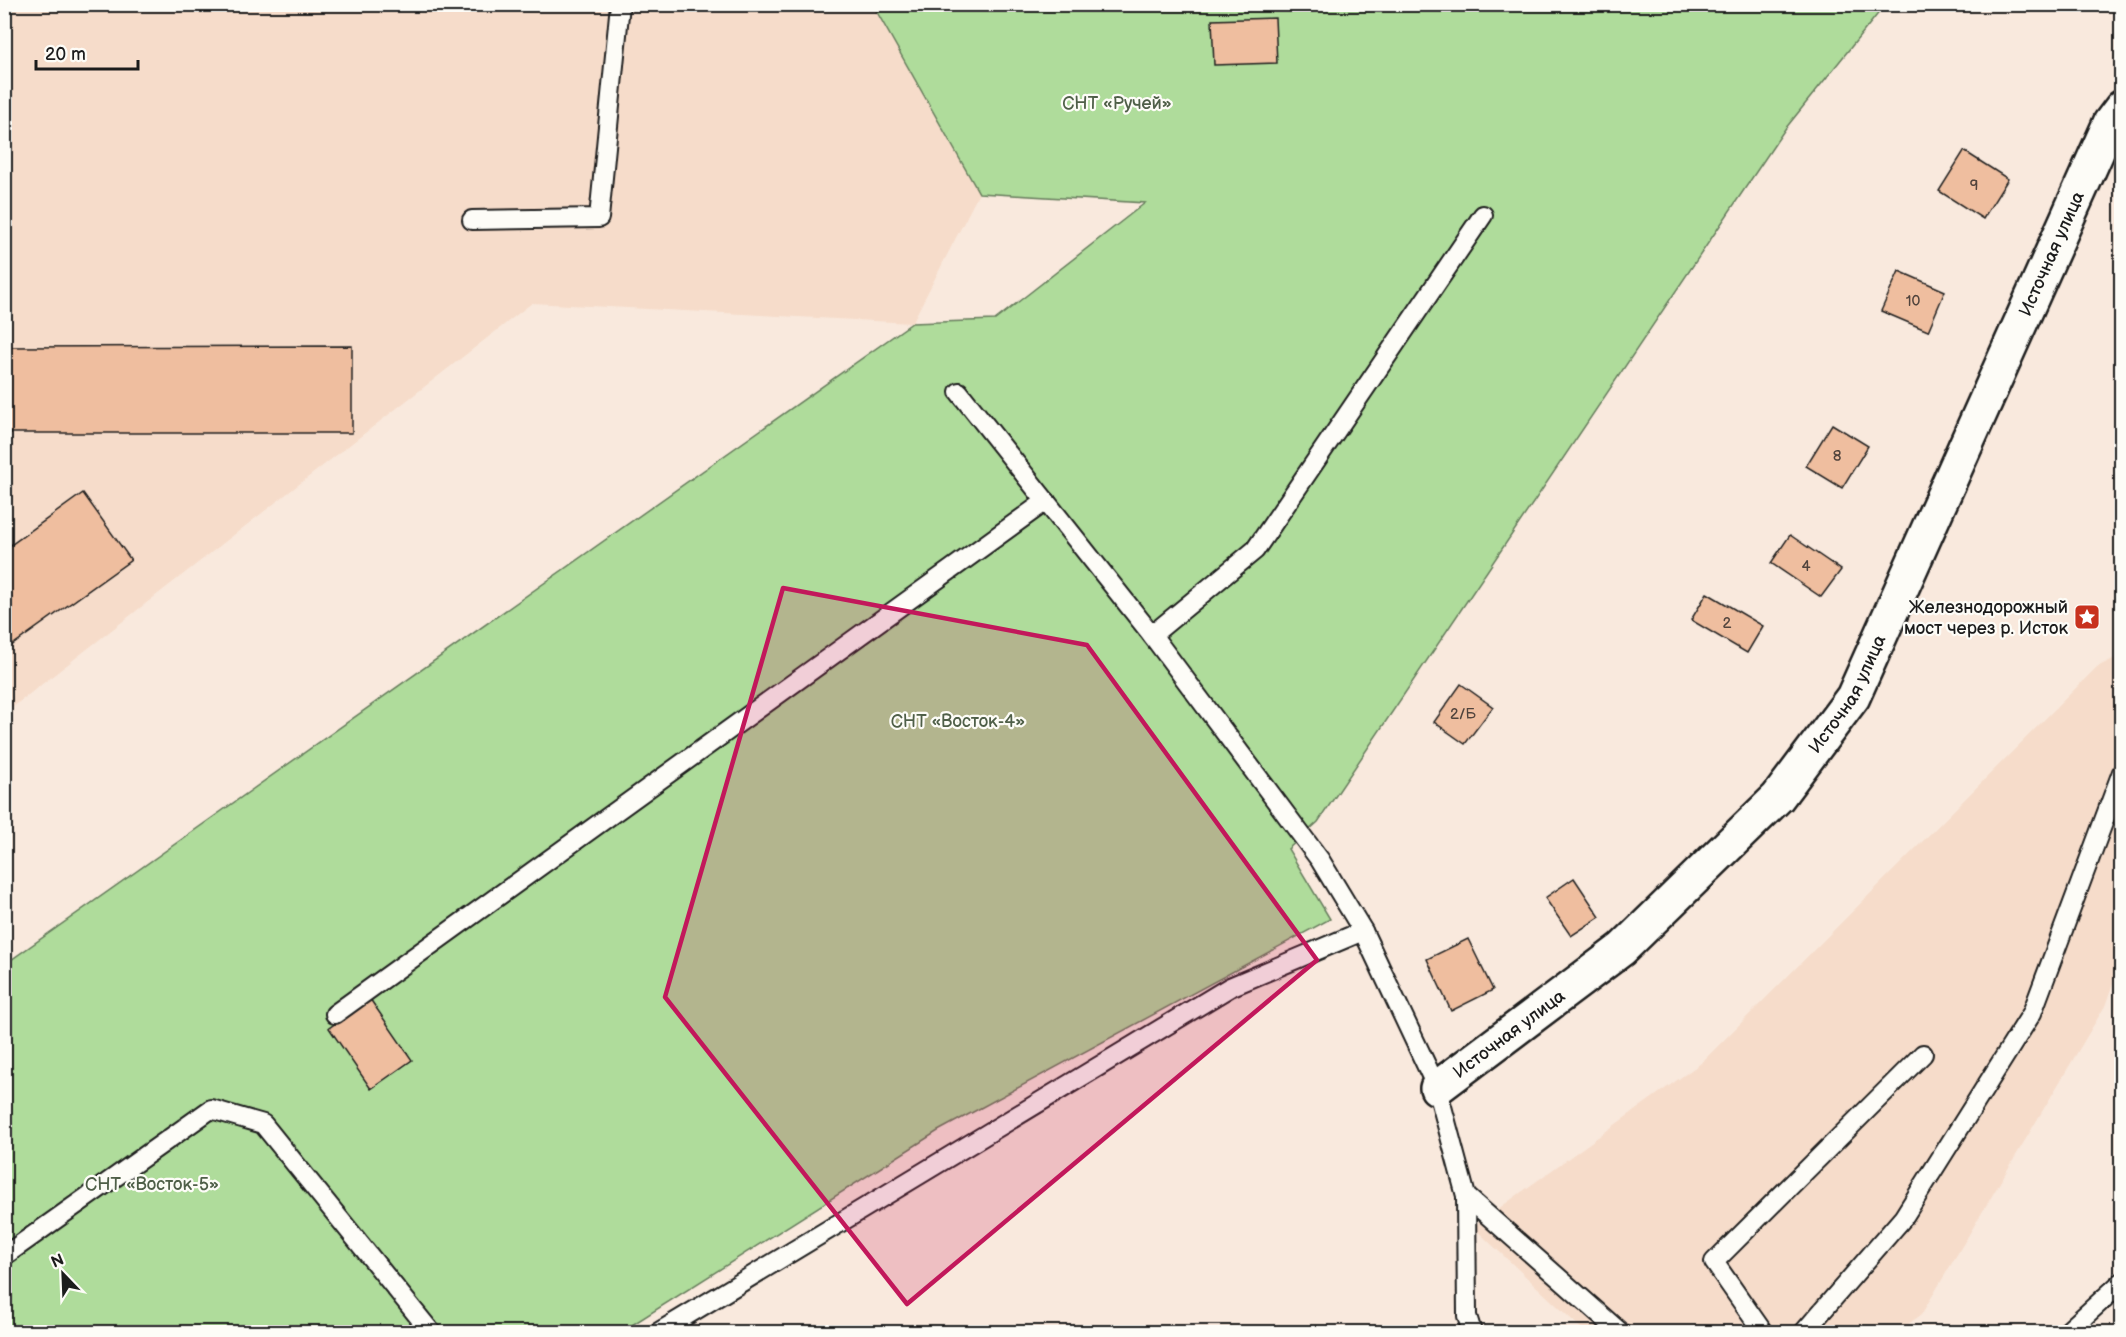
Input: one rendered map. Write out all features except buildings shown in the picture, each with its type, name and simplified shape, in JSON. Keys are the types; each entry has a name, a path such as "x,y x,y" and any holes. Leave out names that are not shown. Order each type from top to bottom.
{"street":[{"name":"Источная улица","path":"1437,1088 1622,949 1778,797 1853,697 2110,123 2121,107"}],"lane":[{"path":"472,220 598,218 620,4"},
{"path":"1152,635 1255,550 1483,215"},
{"path":"959,392 1152,635 1320,861 1363,931 1437,1088 1466,1196 1467,1316 1472,1332"},
{"path":"335,1014 1046,501"},
{"path":"1804,1332 1903,1218 2032,1013 2121,772"},
{"path":"659,1332 1230,987 1363,931"},
{"path":"1763,1332 1714,1262 1923,1054"},
{"path":"4,1256 211,1109 263,1124 431,1332"},
{"path":"1466,1196 1620,1332"},
{"path":"2067,1332 2121,1282"}],"highlighted area":[{"path":"783,588 1087,645 1317,960 907,1304 665,997"}],"shaded area":[{"path":"5,5 873,5 979,193 912,323 532,303 5,713"},
{"path":"2121,655 2121,960 2105,1006 1921,1315 1897,1332 1585,1332 1473,1227 1701,1063 2097,667"}],"green space":[{"name":"СНТ «Восток-4»","path":"873,5 1885,5 1785,129 1318,822 1288,849 1330,919 938,1131 621,1332 5,1332 4,965 912,323 995,320 1145,203 979,193"}],"place":[{"name":"Железнодорожный мост через р. Исток","path":"2087,617"}],"park label":[{"name":"СНТ «Ручей»","path":"1117,103"},
{"name":"СНТ «Восток-5»","path":"152,1184"}]}
